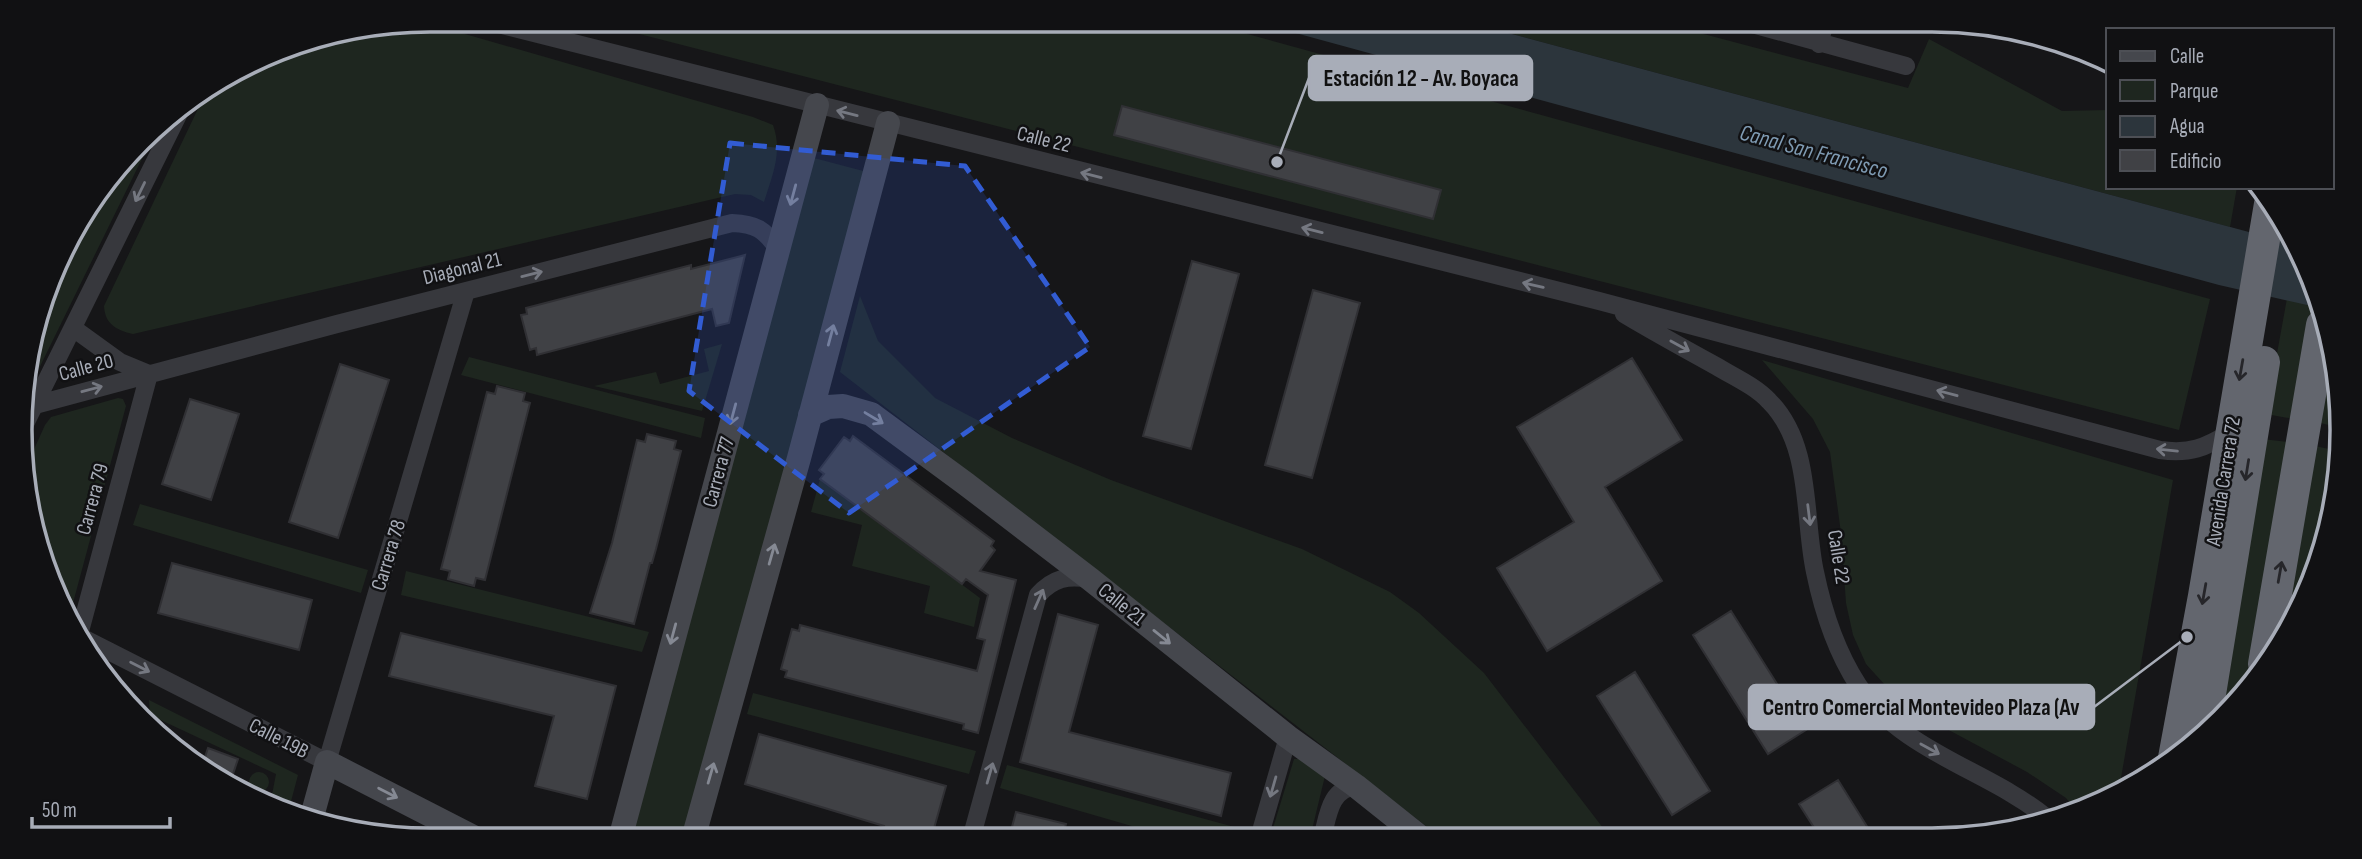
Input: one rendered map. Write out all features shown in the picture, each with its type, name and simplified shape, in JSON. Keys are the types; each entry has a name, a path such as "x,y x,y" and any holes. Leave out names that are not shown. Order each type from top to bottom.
{"highway":[{"name":"Avenida Carrera 72","path":"2206,718 2223,622 2274,226"},
{"name":"Avenida Carrera 72","path":"2177,744 2231,432 2263,304"},
{"path":"2267,644 2320,338"},
{"path":"2193,653 2223,622"}],"street":[{"name":"Calle 22","path":"525,31 1599,301 2160,450 2174,452 2202,448 2231,432"},
{"path":"1775,31 1906,66"},
{"path":"1819,44 1823,31"},
{"name":"Carrera 77","path":"623,828 817,105"},
{"path":"696,828 888,123"},
{"path":"32,411 172,126"},
{"name":"Diagonal 21","path":"149,374 732,223 749,224 760,229 778,249"},
{"name":"Carrera 78","path":"314,810 466,291"},
{"name":"Calle 22","path":"1599,301 1749,385 1769,400 1787,423 1801,464 1809,510 1814,570 1832,635 1858,685 1882,715 1907,736 2039,813"},
{"path":"73,328 120,362 149,374"},
{"name":"Calle 20","path":"35,405 149,374"},
{"name":"Carrera 79","path":"82,623 149,374"},
{"name":"Calle 21","path":"810,415 828,407 843,406 871,414 1090,579 1407,828"},
{"path":"974,828 1038,596 1046,585 1058,579 1073,576 1090,579"},
{"name":"Calle 19B","path":"95,644 456,828"},
{"path":"1262,828 1288,737"},
{"path":"1325,828 1335,796 1341,790 1356,786"}],"highlighted area":[{"path":"730,143 965,166 1090,347 849,513 689,391"}],"green space":[{"path":"455,31 753,117 773,125 776,135 777,154 764,202 751,195 735,194 133,334 109,322 104,306 200,105 253,73 326,45 403,32"},
{"path":"628,31 1237,31 2210,299 2179,430"},
{"path":"1501,31 1692,31 1908,88 1929,39 2062,111 2106,110 2106,189 2237,189 2230,227"},
{"path":"146,150 35,376 45,326 73,253 99,208"},
{"path":"814,158 867,172 687,828 630,828"},
{"path":"2293,263 2313,315 2294,419 2266,414"},
{"path":"860,296 878,341 935,398 1012,438 1111,480 1302,549 1390,592 1419,613 1484,673 1603,828 1428,828 840,372"},
{"path":"722,344 702,411 594,386 656,372 660,384 709,371 704,349"},
{"path":"2323,355 2330,425 2313,421"},
{"path":"469,357 705,418 701,438 461,375"},
{"path":"1762,360 2173,480 2121,780 2070,803 2027,772 1904,706 1866,664 1853,635 1846,603 1841,533 1830,452 1813,419"},
{"path":"118,398 123,399 126,406 72,604 45,533 32,456 51,417"},
{"path":"2262,439 2289,442 2252,666 2219,706"},
{"path":"2310,445 2330,449 2317,533 2300,582 2281,621"},
{"path":"820,479 980,598 974,627 924,613 930,586 852,566 862,525 811,512"},
{"path":"140,504 368,570 361,593 133,525"},
{"path":"406,571 649,632 642,652 401,595"},
{"path":"753,693 976,751 969,774 747,714"},
{"path":"149,700 298,775 291,802 272,795 276,774 150,713"},
{"path":"1294,759 1300,759 1325,776 1312,828 1273,828"},
{"path":"1007,765 1238,828 1138,828 1000,788"},
{"path":"255,772 263,772 269,778 269,786 264,791 249,784 249,778"}],"water":[{"name":"Canal San Francisco","path":"1288,31 1501,31 2282,241 2310,306 2219,285"}],"building":[{"path":"1122,106 1441,190 1433,219 1114,135"},
{"path":"745,255 729,323 716,326 712,309 537,355 536,348 530,350 521,315 527,314 526,308 691,265 691,269"},
{"path":"1192,261 1239,274 1191,449 1143,436"},
{"path":"1313,290 1360,303 1312,478 1265,465"},
{"path":"1632,358 1682,440 1605,487 1662,581 1547,651 1497,568 1574,522 1517,427"},
{"path":"340,364 389,380 338,538 289,522"},
{"path":"497,386 525,393 523,401 530,403 485,580 476,578 474,586 448,579 450,571 441,569 487,392 495,394"},
{"path":"190,399 239,414 211,500 162,484"},
{"path":"647,434 676,441 674,449 681,451 634,624 590,613 612,543 637,440 645,442"},
{"path":"853,436 994,541 991,546 995,550 980,571 1016,580 978,733 963,729 964,724 785,677 787,671 781,669 792,629 799,631 800,625 977,671 985,640 977,638 988,595 966,579 962,584 820,479 824,474 819,470 844,437 850,441"},
{"path":"172,563 312,600 299,650 158,613"},
{"path":"1731,611 1806,730 1768,754 1693,635"},
{"path":"1058,614 1098,625 1069,732 1231,773 1221,816 1020,762"},
{"path":"401,633 616,686 587,799 535,786 554,716 389,676"},
{"path":"1635,672 1710,791 1672,815 1597,696"},
{"path":"759,734 946,786 934,828 883,828 745,784"},
{"path":"208,748 238,759 233,775 205,758"},
{"path":"1838,780 1868,828 1814,828 1799,804"},
{"path":"1016,812 1066,824 1065,828 1012,828"}],"place":[{"name":"Estación 12 - Av. Boyaca","path":"1277,162"},
{"name":"Centro Comercial Montevideo Plaza (Av","path":"2187,637"}]}
